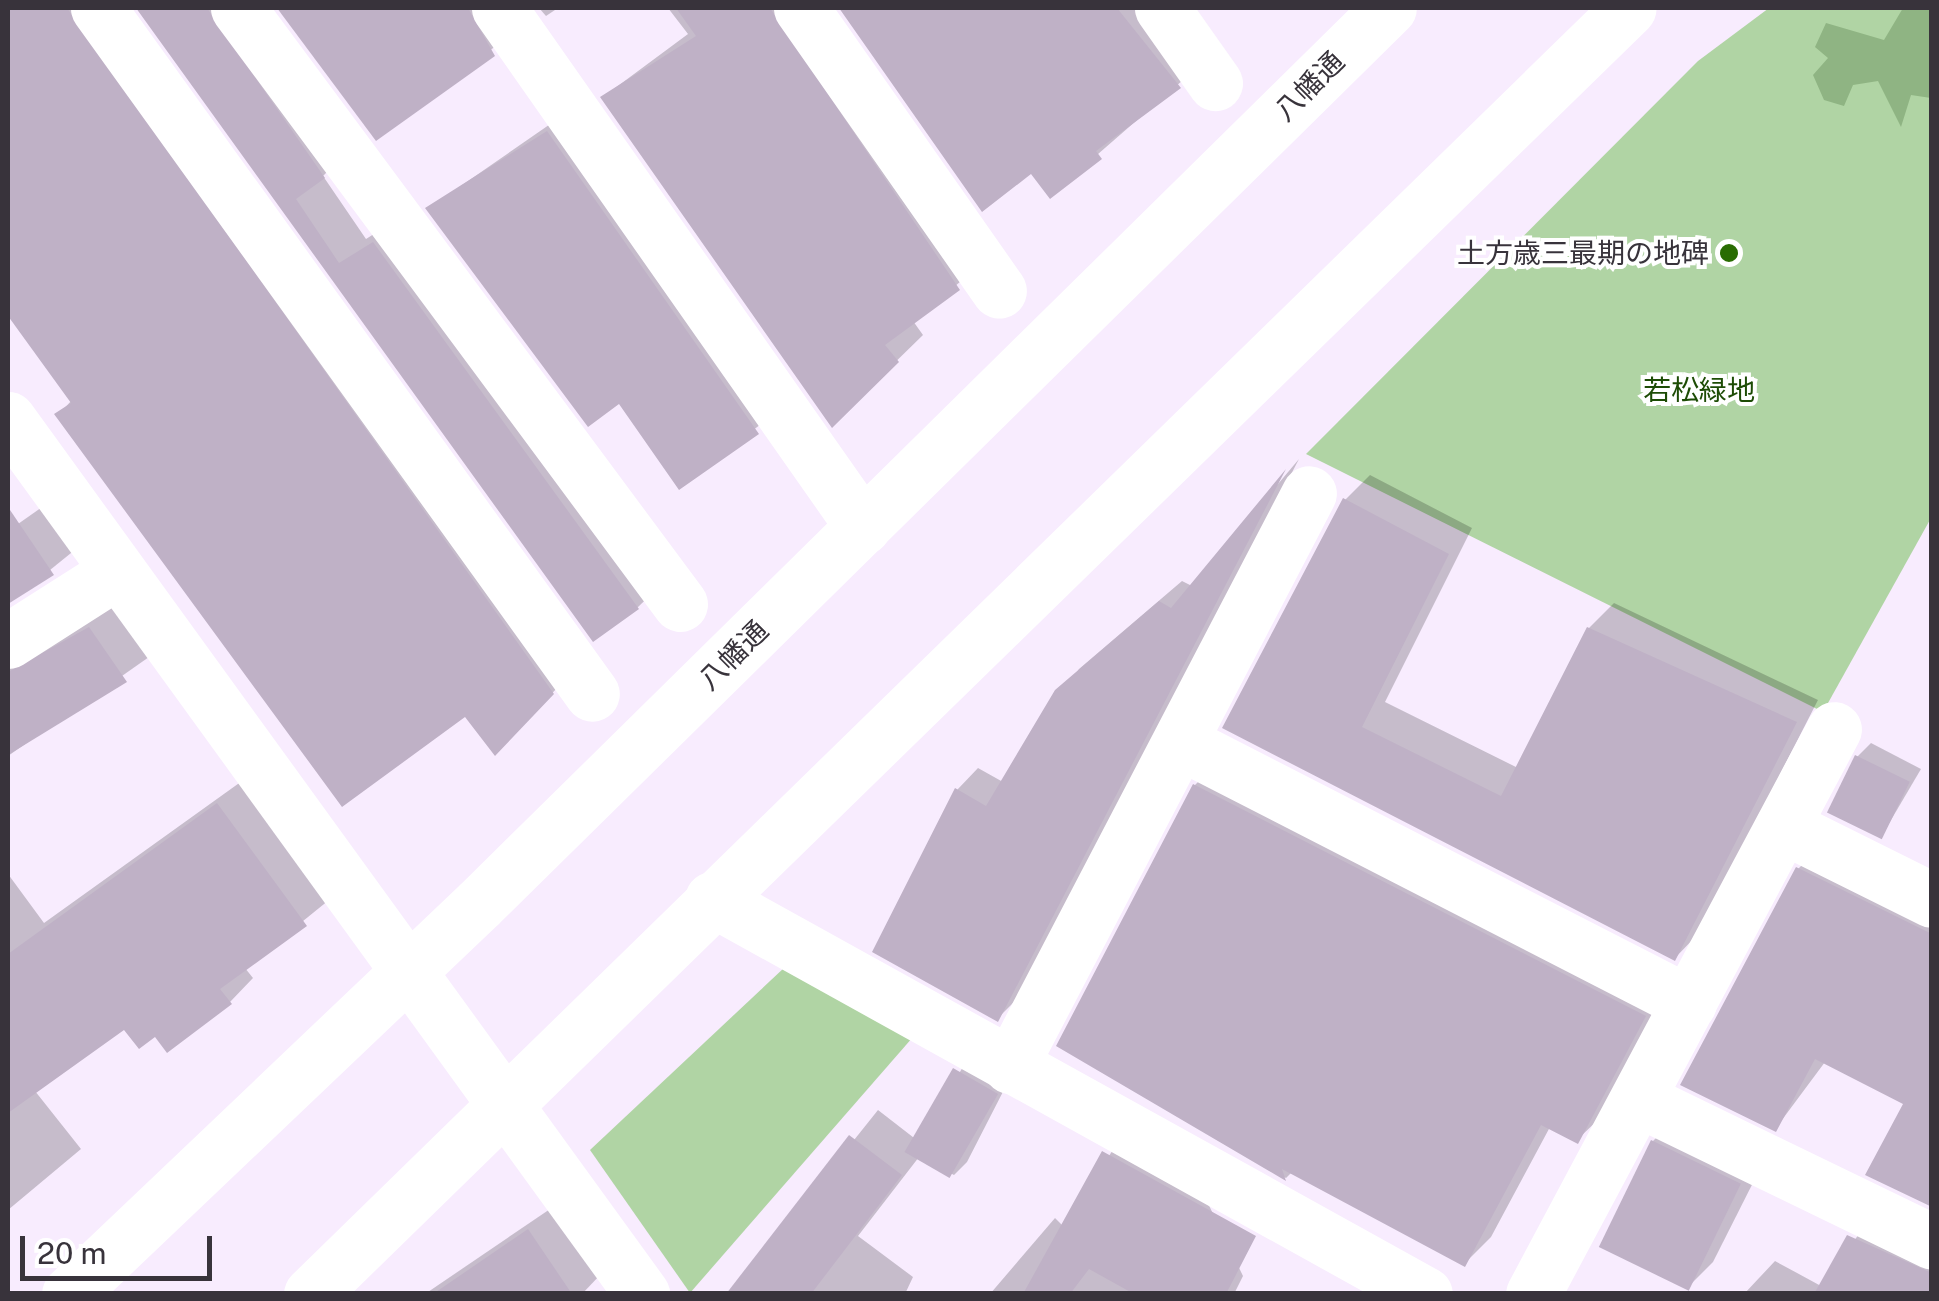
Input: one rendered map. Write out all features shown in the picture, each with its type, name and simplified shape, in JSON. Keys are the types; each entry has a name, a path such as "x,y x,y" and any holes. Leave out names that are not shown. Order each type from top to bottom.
{"street":[{"path":"98,8 592,694"},
{"path":"238,8 680,604"},
{"path":"499,8 863,526"},
{"path":"801,8 999,291"},
{"path":"1162,8 1215,83"},
{"name":"八幡通","path":"69,1294 407,971 1389,8"},
{"path":"311,1294 503,1100 1629,8"},
{"path":"8,419 642,1294"},
{"path":"1010,1066 1308,493"},
{"path":"8,641 118,572"},
{"path":"1533,1294 1834,729"},
{"path":"1180,742 1688,1003"},
{"path":"1783,826 1932,900"},
{"path":"712,899 1425,1294"},
{"path":"1638,1099 1932,1242"}],"green space":[{"name":"若松緑地","path":"1769,8 1931,8 1931,518 1823,712 1306,454 1698,61"},
{"path":"785,967 913,1037 690,1293 590,1150"}],"shaded area":[{"path":"1903,8 1931,8 1931,98 1911,95 1901,127 1878,81 1853,85 1844,106 1824,100 1813,75 1828,58 1815,47 1826,23 1884,40"}],"building":[{"path":"8,8 67,8 554,694 495,756 465,717 342,807 54,414 71,403 8,316"},
{"path":"136,8 207,8 325,178 296,199 339,263 373,242 639,609 593,642"},
{"path":"277,8 468,8 495,56 376,141"},
{"path":"676,8 770,8 960,290 885,345 899,362 832,428 600,97 696,36"},
{"path":"839,8 1117,8 1181,88 1096,151 1102,159 1050,199 1031,174 982,212"},
{"path":"547,131 759,434 679,490 619,404 588,427 425,208"},
{"path":"1286,469 998,1022 872,952 955,788 986,806 1055,690 1159,601 1171,608"},
{"path":"1343,498 1449,554 1362,727 1501,796 1587,627 1797,722 1675,961 1222,728"},
{"path":"8,507 54,575 8,604"},
{"path":"89,627 127,682 8,755 8,672"},
{"path":"1855,755 1910,782 1882,839 1827,813"},
{"path":"1193,784 1646,1016 1578,1144 1541,1125 1465,1267 1282,1169 1286,1181 1056,1046"},
{"path":"217,803 307,926 220,989 232,1004 167,1053 155,1037 139,1049 124,1030 8,1113 8,954"},
{"path":"1796,867 1932,934 1932,1207 1865,1175 1903,1104 1815,1059 1776,1132 1680,1085"},
{"path":"953,1068 998,1094 950,1178 904,1152"},
{"path":"849,1135 902,1175 811,1294 726,1294"},
{"path":"1651,1140 1741,1184 1689,1291 1599,1247"},
{"path":"1102,1151 1256,1236 1226,1294 1134,1294 1089,1269 1070,1294 1023,1294"},
{"path":"528,1229 572,1294 433,1294"},
{"path":"1847,1235 1932,1273 1932,1294 1814,1294"}],"place":[{"name":"土方歳三最期の地碑","path":"1729,253"}]}
